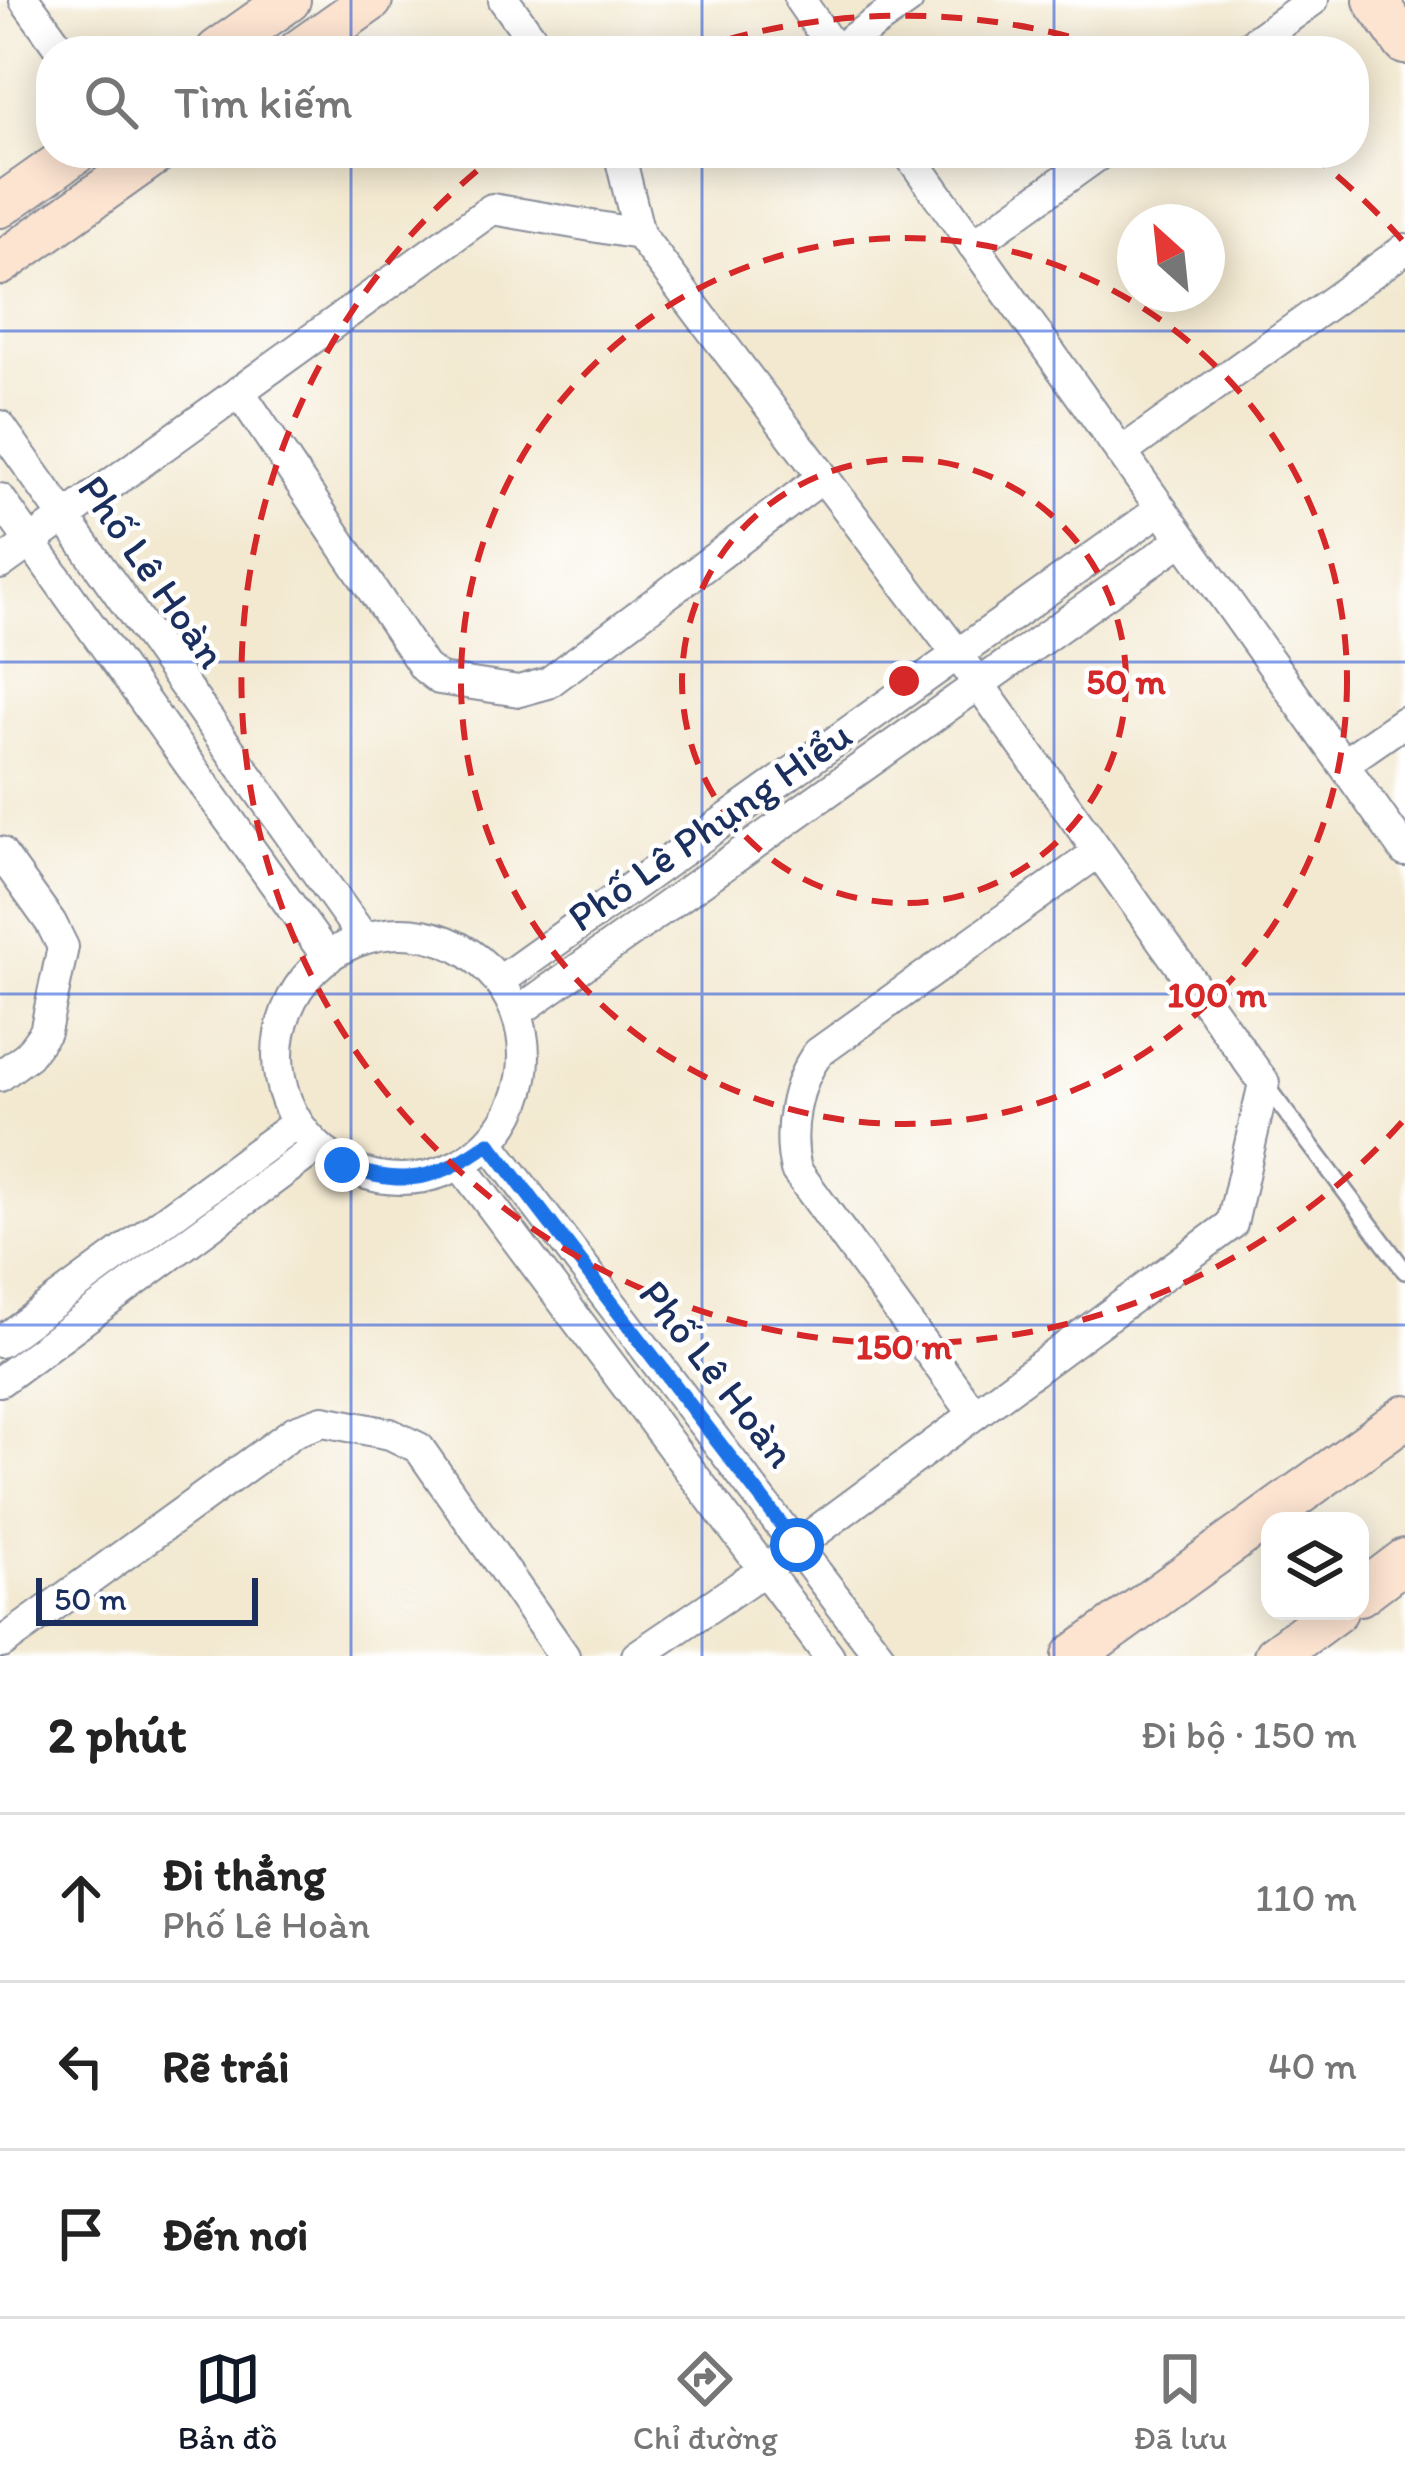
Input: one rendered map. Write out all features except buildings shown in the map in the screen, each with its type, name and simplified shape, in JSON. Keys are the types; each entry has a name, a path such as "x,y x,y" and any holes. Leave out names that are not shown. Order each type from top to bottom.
{"main road":[{"path":"239,36 289,0"},
{"path":"320,36 371,0"},
{"path":"1375,0 1405,43"},
{"path":"0,206 54,168"},
{"path":"0,264 135,168"},
{"path":"1074,1656 1405,1417"},
{"path":"1369,1587 1405,1560"},
{"path":"1275,1656 1324,1620"}],"street":[{"path":"25,0 51,36"},
{"path":"504,0 530,36"},
{"path":"800,0 825,36"},
{"path":"856,36 908,0"},
{"path":"1263,36 1313,0"},
{"path":"623,168 639,234 958,655 1264,1084 1232,1224 764,1570 637,1656"},
{"path":"919,168 1405,851"},
{"path":"973,245 1080,168"},
{"path":"0,564 492,209 639,234"},
{"path":"1121,453 1405,249"},
{"path":"238,391 424,667 439,679 519,691 548,683 823,477"},
{"name":"Phố Lê Hoàn","path":"0,426 364,938"},
{"name":"Phố Lê Hoàn","path":"0,499 328,958"},
{"name":"Phố Lê Phụng Hiểu","path":"500,982 1161,508"},
{"name":"Phố Lê Phụng Hiểu","path":"518,1012 1183,539"},
{"path":"1343,764 1405,721"},
{"path":"0,852 51,923 62,947 45,1032 28,1055 0,1076"},
{"path":"974,1414 796,1170 790,1146 804,1073 818,1053 1097,853"},
{"path":"425,934 454,944 500,982 518,1012 525,1047 523,1082 510,1115 489,1143 460,1164 431,1176 401,1180 370,1176 342,1165 307,1135 283,1094 280,1030 292,999 311,972 364,938 425,934"},
{"path":"0,1342 307,1135"},
{"path":"0,1381 307,1135"},
{"name":"Phố Lê Hoàn","path":"489,1143 880,1656"},
{"name":"Phố Lê Hoàn","path":"460,1164 829,1656"},
{"path":"11,1656 1,1641 296,1431 323,1421 390,1433 419,1448 564,1656"}],"lane":[{"path":"1264,1084 1405,1271"}],"route":[{"path":"342,1165 370,1176 401,1180 431,1176 460,1164 489,1143 797,1545"}]}
